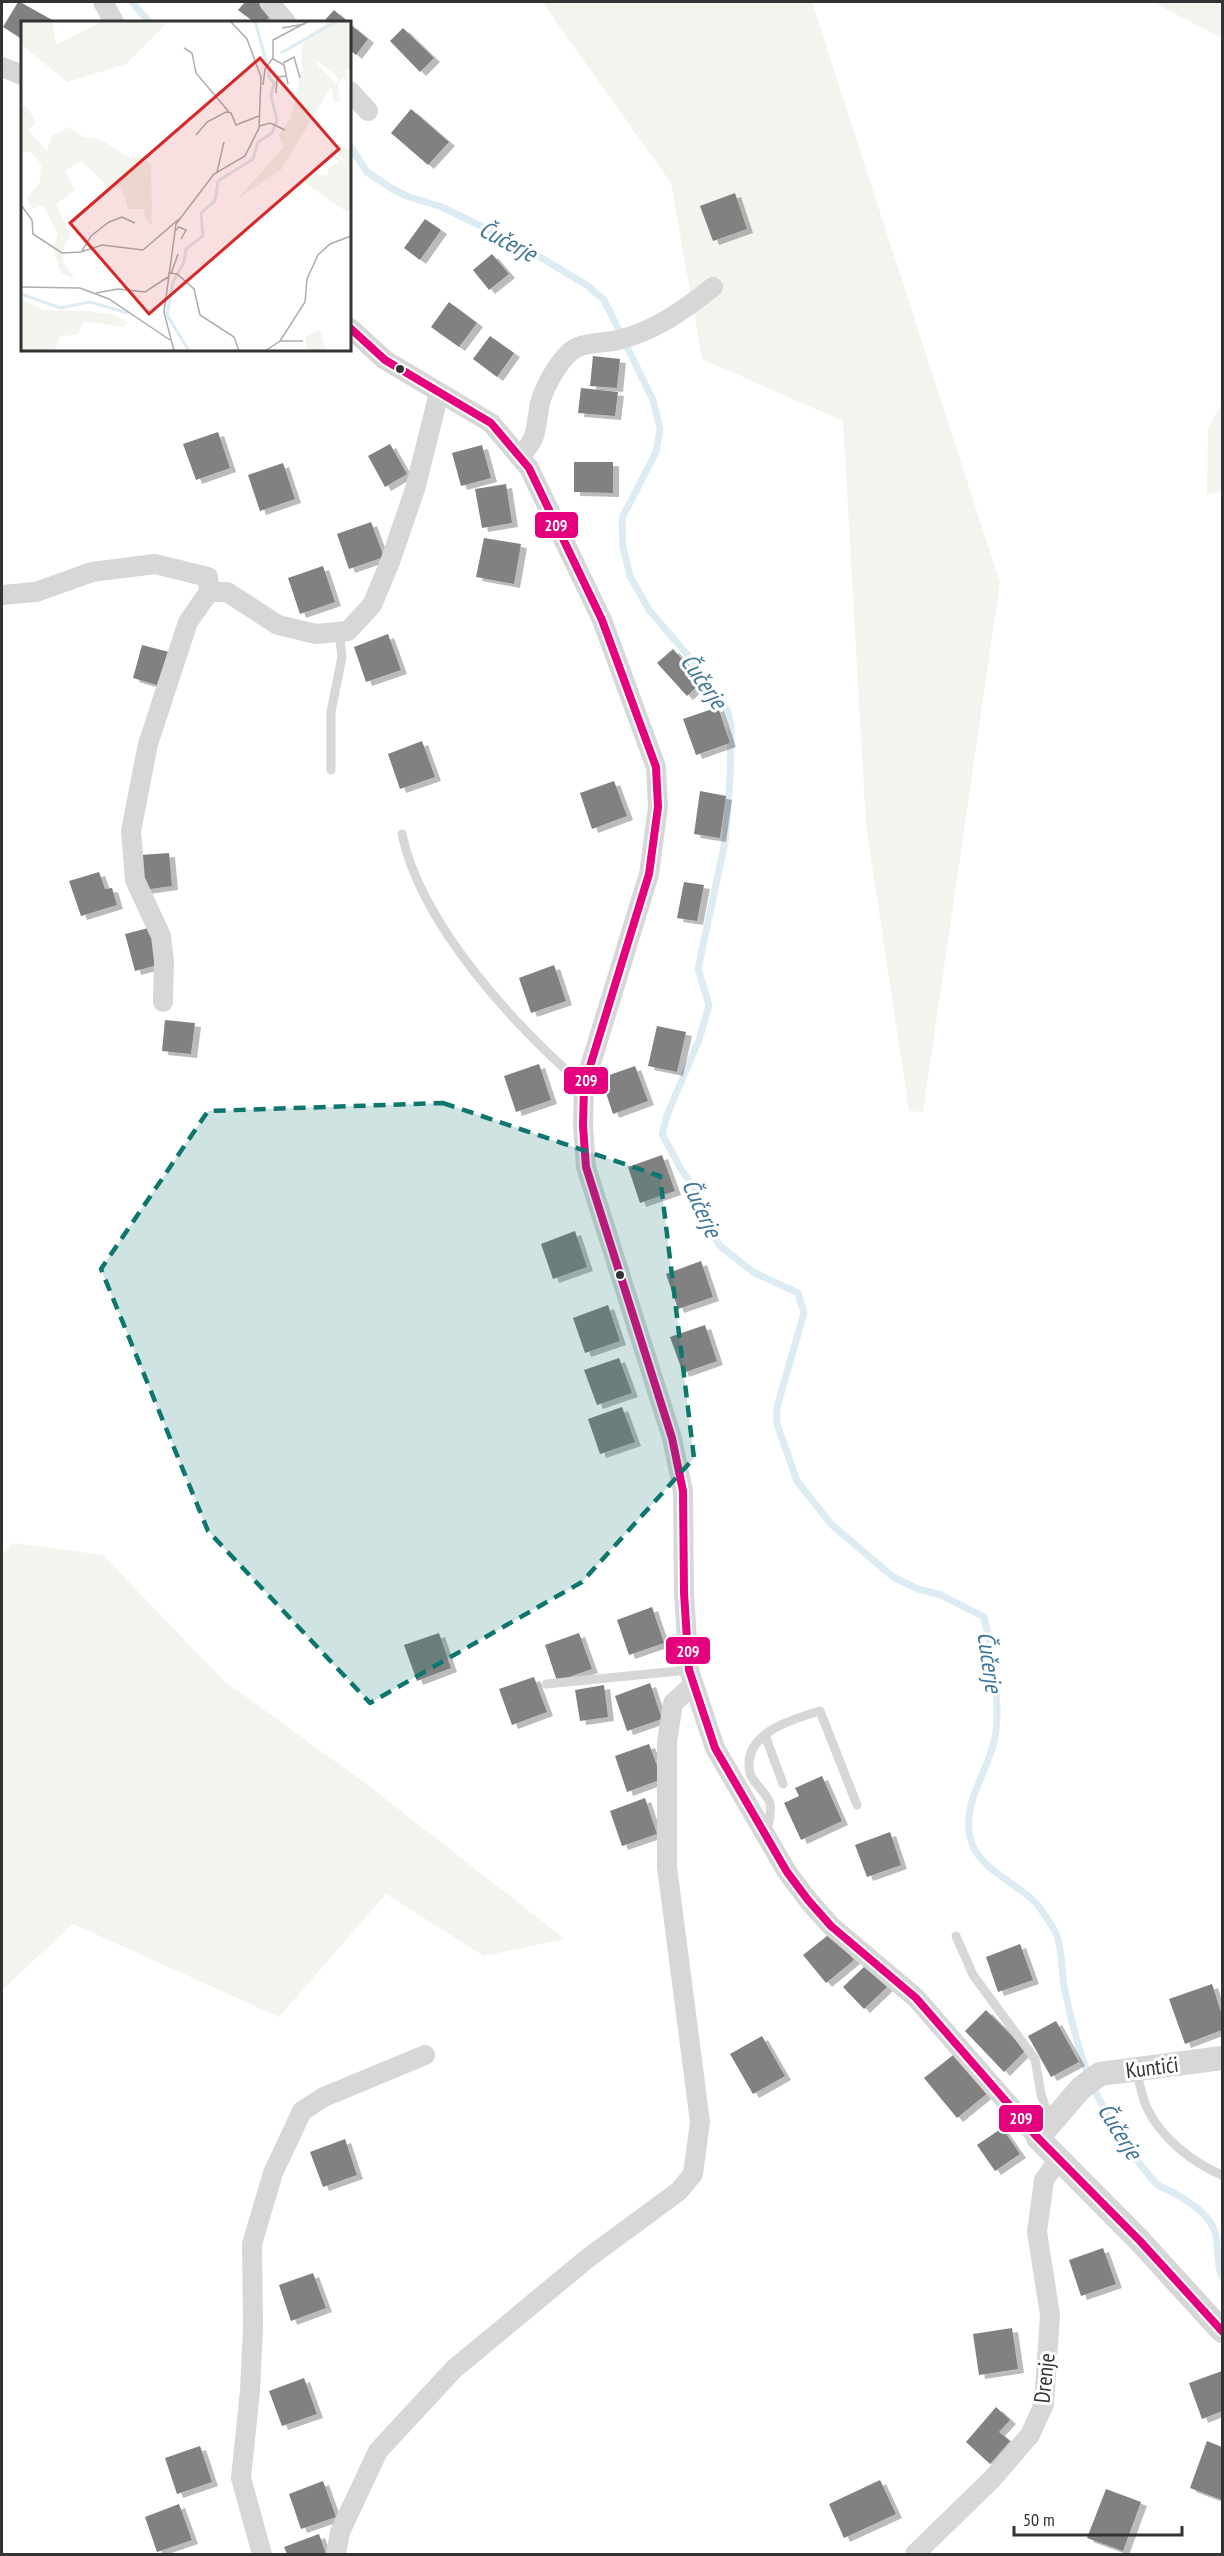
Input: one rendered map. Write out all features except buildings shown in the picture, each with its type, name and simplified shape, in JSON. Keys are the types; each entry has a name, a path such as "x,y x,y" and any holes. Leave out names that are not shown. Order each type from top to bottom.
{"street":[{"path":"103,2 113,21"},
{"path":"269,2 285,21"},
{"path":"2,67 21,75"},
{"path":"351,92 368,111"},
{"path":"519,456 529,447 534,438 541,401 567,354 590,344 616,341 651,329 677,316 713,288"},
{"path":"351,329 385,360 491,423 529,468 602,620 656,767 658,807 649,874 584,1086 583,1126 586,1167 672,1438 683,1491 684,1593 690,1678 715,1749 787,1872 831,1926 915,1998 1038,2138 1140,2241 1222,2331"},
{"path":"209,592 227,592 278,626 316,634 348,631 372,605 415,489 439,393"},
{"path":"2,596 36,592 92,572 155,564 208,577 209,592 188,622 148,744 131,831 135,880 161,936 164,961 162,1002"},
{"path":"336,2554 340,2532 378,2451 454,2369 588,2258 679,2191 693,2174 700,2122 667,1867 667,1742 673,1703 690,1678"},
{"path":"262,2554 242,2478 253,2327 252,2244 273,2173 302,2111 324,2097 425,2055"},
{"name":"Kuntići","path":"1038,2138 1080,2088 1100,2074 1222,2058"},
{"name":"Drenje","path":"915,2554 992,2479 1030,2435 1044,2404 1050,2314 1037,2232 1044,2180 1059,2159"}],"lane":[{"path":"331,770 331,712 342,657 339,632"},
{"path":"402,834 408,860 422,891 448,935 508,1012 548,1055 584,1086"},
{"path":"546,1684 690,1678"},
{"path":"767,1835 770,1804 750,1773 753,1750 765,1735 786,1720 820,1711 857,1805"},
{"path":"765,1735 783,1784"},
{"path":"956,1936 973,1975 1035,2059 1043,2100 1056,2119"},
{"path":"1136,2069 1147,2108 1163,2131 1184,2153 1206,2169 1222,2175"}],"highlighted area":[{"path":"443,1103 660,1176 694,1458 582,1582 370,1703 208,1531 101,1269 208,1111"}],"shaded area":[{"path":"542,2 812,2 1000,583 923,1112 909,1111 866,825 843,421 702,359 671,183"},
{"path":"1159,2 1222,2 1222,38 1156,4"},
{"path":"1222,403 1222,491 1207,495 1208,429"},
{"path":"13,1543 103,1555 223,1680 365,1783 565,1939 484,1956 386,1894 279,2017 73,1924 2,1990 2,1554"}],"waterway":[{"name":"Čučerje","path":"132,2 148,21"},
{"name":"Čučerje","path":"351,148 367,172 391,188 409,197 442,207 522,246 588,286 604,300 653,400 660,429 656,452 622,518 623,547 630,576 649,610 698,667 727,710 731,724 725,842 698,969 709,1005 699,1040 667,1115 662,1134 681,1169 697,1192 706,1223 720,1246 753,1272 798,1293 804,1313 777,1407 777,1424 797,1481 831,1524 893,1577 918,1589 941,1595 984,1617 995,1680 996,1729 990,1754 972,1800 970,1837 975,1850 992,1870 1036,1904 1055,1931 1060,1947 1064,1984 1074,2029 1095,2091 1107,2114 1150,2177 1160,2186 1195,2207 1209,2220 1215,2231 1218,2263 1222,2277"}],"transit line":[{"name":"209","path":"351,329 385,360 491,423 529,468 602,620 656,767 658,807 649,874 584,1086 583,1126 586,1167 672,1438 683,1491 684,1593 689,1670 715,1748 787,1872 808,1900 831,1926 916,1998 1038,2138 1140,2241 1222,2331"}]}
